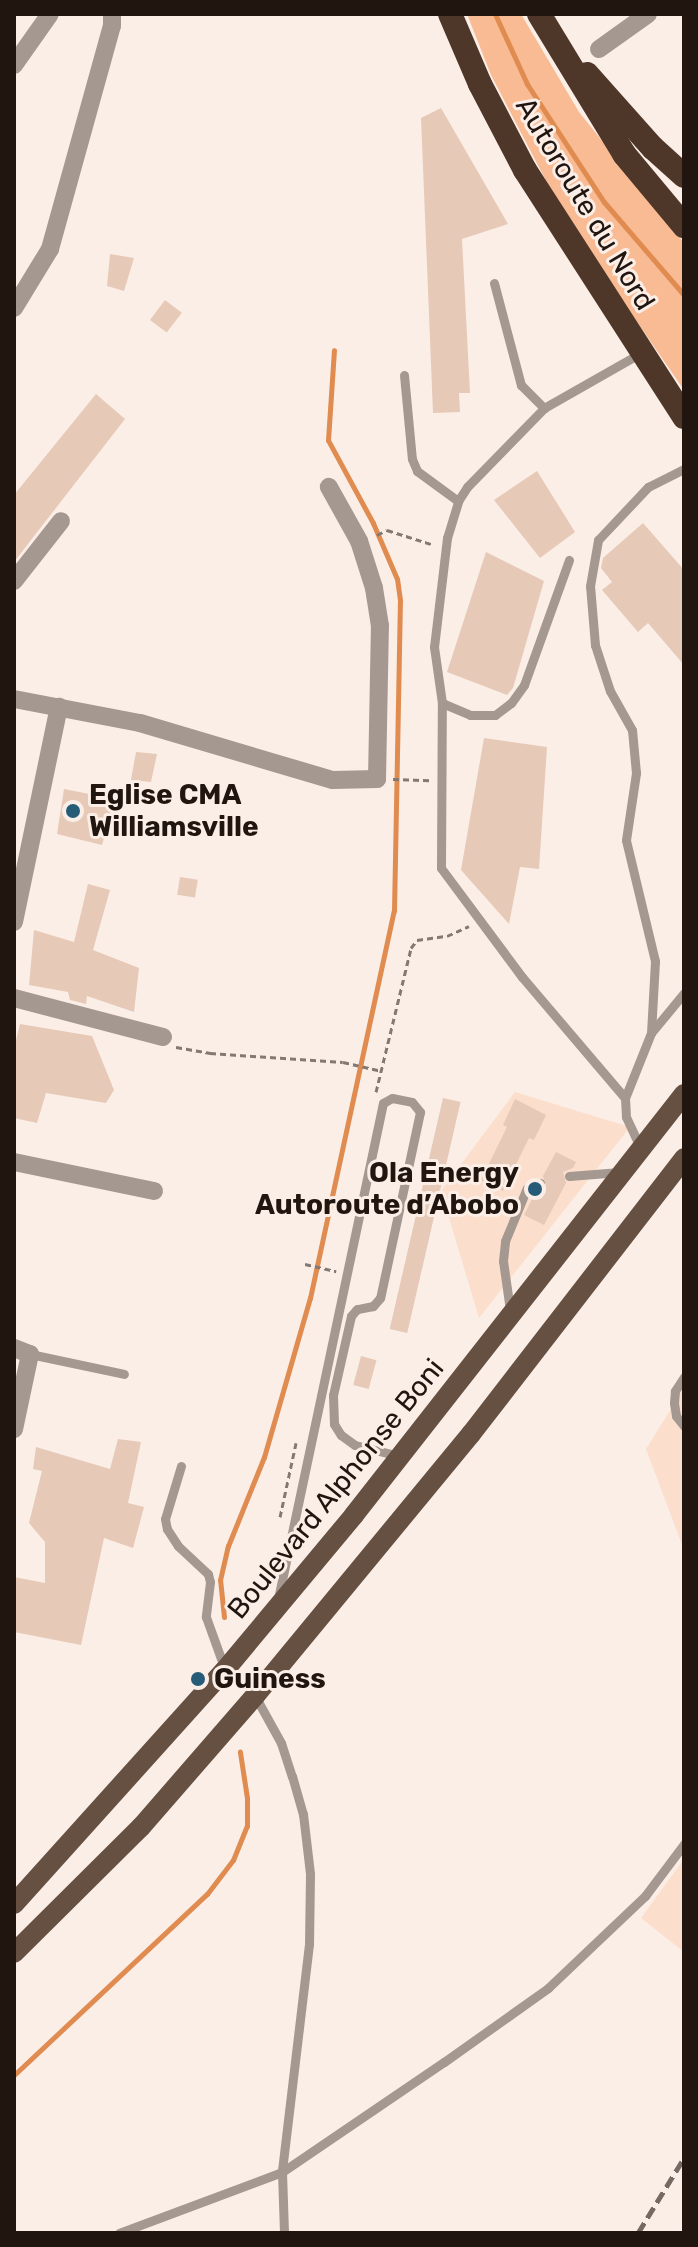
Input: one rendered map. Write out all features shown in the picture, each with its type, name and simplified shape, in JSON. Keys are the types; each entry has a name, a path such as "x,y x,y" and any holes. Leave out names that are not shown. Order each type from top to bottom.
{"highway":[{"name":"Autoroute du Nord","path":"450,14 480,84 525,170 682,417"},
{"name":"Autoroute du Nord","path":"539,14 624,154 684,226"},
{"path":"556,42 653,148 684,176"}],"main road":[{"name":"Boulevard Alphonse Boni","path":"14,1904 225,1670 511,1317 684,1094"},
{"path":"14,1953 141,1827 255,1696 471,1434 684,1158"}],"street":[{"path":"14,65 50,14"},
{"path":"14,308 50,249 112,26 112,14"},
{"path":"599,49 648,14"},
{"path":"14,699 140,723 333,780 377,779 380,626 374,588 359,541 329,487"},
{"path":"14,581 61,521"},
{"path":"14,922 59,707"},
{"path":"14,998 163,1037"},
{"path":"14,1162 154,1191"},
{"path":"14,1429 22,1351"}],"lane":[{"path":"494,283 521,385 544,408"},
{"path":"625,1098 522,977 441,868 442,703 434,647 445,549 458,501 476,475 544,408 641,353"},
{"path":"404,375 412,459 417,471 458,501"},
{"path":"651,1033 655,961 626,840 636,773 632,730 610,691 595,645 590,586 598,540 648,487 684,469"},
{"path":"442,703 470,715 495,715 511,703 524,685 569,560"},
{"path":"641,1149 626,1117 625,1098 651,1033 684,993"},
{"path":"277,1607 383,1103 392,1098 412,1102 420,1112 380,1298 373,1306 357,1309 351,1316 333,1395 333,1410 334,1424 341,1435 355,1445 399,1456"},
{"path":"569,1176 623,1172"},
{"path":"511,1317 503,1261 505,1241 527,1188 540,1183"},
{"path":"22,1351 124,1374"},
{"path":"684,1377 675,1391 674,1403 676,1416 684,1426"},
{"path":"181,1466 165,1519 178,1546 208,1574 206,1617 225,1670"},
{"path":"255,1696 281,1743 292,1776 303,1814 310,1874 309,1944 282,2172 284,2233"},
{"path":"119,2233 282,2172 548,1988 645,1896 684,1844"}],"path":[{"path":"369,538 387,530 445,549"},
{"path":"408,780 440,780"},
{"path":"163,1037 178,1048 343,1062 382,1071"},
{"path":"308,1265 336,1271"}],"shaded area":[{"path":"467,14 521,14 579,112 684,243 684,390 566,219 491,75"},
{"path":"515,1092 630,1127 479,1318 441,1191"},
{"path":"684,1388 684,1550 646,1449"},
{"path":"684,1859 684,1952 641,1918"}],"building":[{"path":"441,108 508,224 462,239 470,393 459,393 460,412 433,413 421,118"},
{"path":"110,254 134,258 124,291 107,286"},
{"path":"165,300 182,313 167,333 150,320"},
{"path":"96,394 125,419 14,562 14,495"},
{"path":"537,471 575,532 540,558 494,500"},
{"path":"643,523 684,570 684,665 648,623 638,632 602,590 612,582 601,568 603,558"},
{"path":"486,552 544,581 513,688 507,695 447,672"},
{"path":"484,738 547,747 539,869 520,867 509,924 461,870"},
{"path":"136,752 157,754 151,782 131,780"},
{"path":"64,789 115,799 102,845 57,834"},
{"path":"180,877 198,880 195,898 177,895"},
{"path":"88,884 110,890 93,950 139,968 134,1012 87,996 86,1004 70,1000 68,992 29,985 34,930 74,942"},
{"path":"20,1024 92,1036 114,1090 106,1103 46,1093 37,1123 14,1118 14,1049"},
{"path":"443,1098 461,1102 407,1333 390,1329"},
{"path":"515,1099 546,1115 534,1140 529,1138 503,1191 481,1180 507,1127 503,1125"},
{"path":"556,1152 576,1162 573,1168 563,1172 566,1183 544,1225 524,1215 535,1193 546,1187 543,1176"},
{"path":"361,1356 376,1360 369,1389 353,1385"},
{"path":"118,1439 141,1442 128,1503 144,1507 133,1548 104,1538 81,1645 14,1632 14,1577 45,1583 45,1542 29,1523 42,1471 33,1469 36,1447 110,1469"}],"waterway":[{"path":"495,14 527,84 604,202 684,295"},
{"path":"224,1617 220,1580 228,1546 264,1457 310,1298 394,911 400,600 397,579 373,523 328,440 334,350"},
{"path":"14,2075 207,1894 233,1860 247,1826 247,1798 240,1752"}],"railway":[{"path":"638,2233 684,2158"}],"place":[{"name":"Eglise CMA Williamsville","path":"73,811"},
{"name":"Ola Energy Autoroute d’Abobo","path":"535,1189"},
{"name":"Guiness","path":"198,1679"}]}
